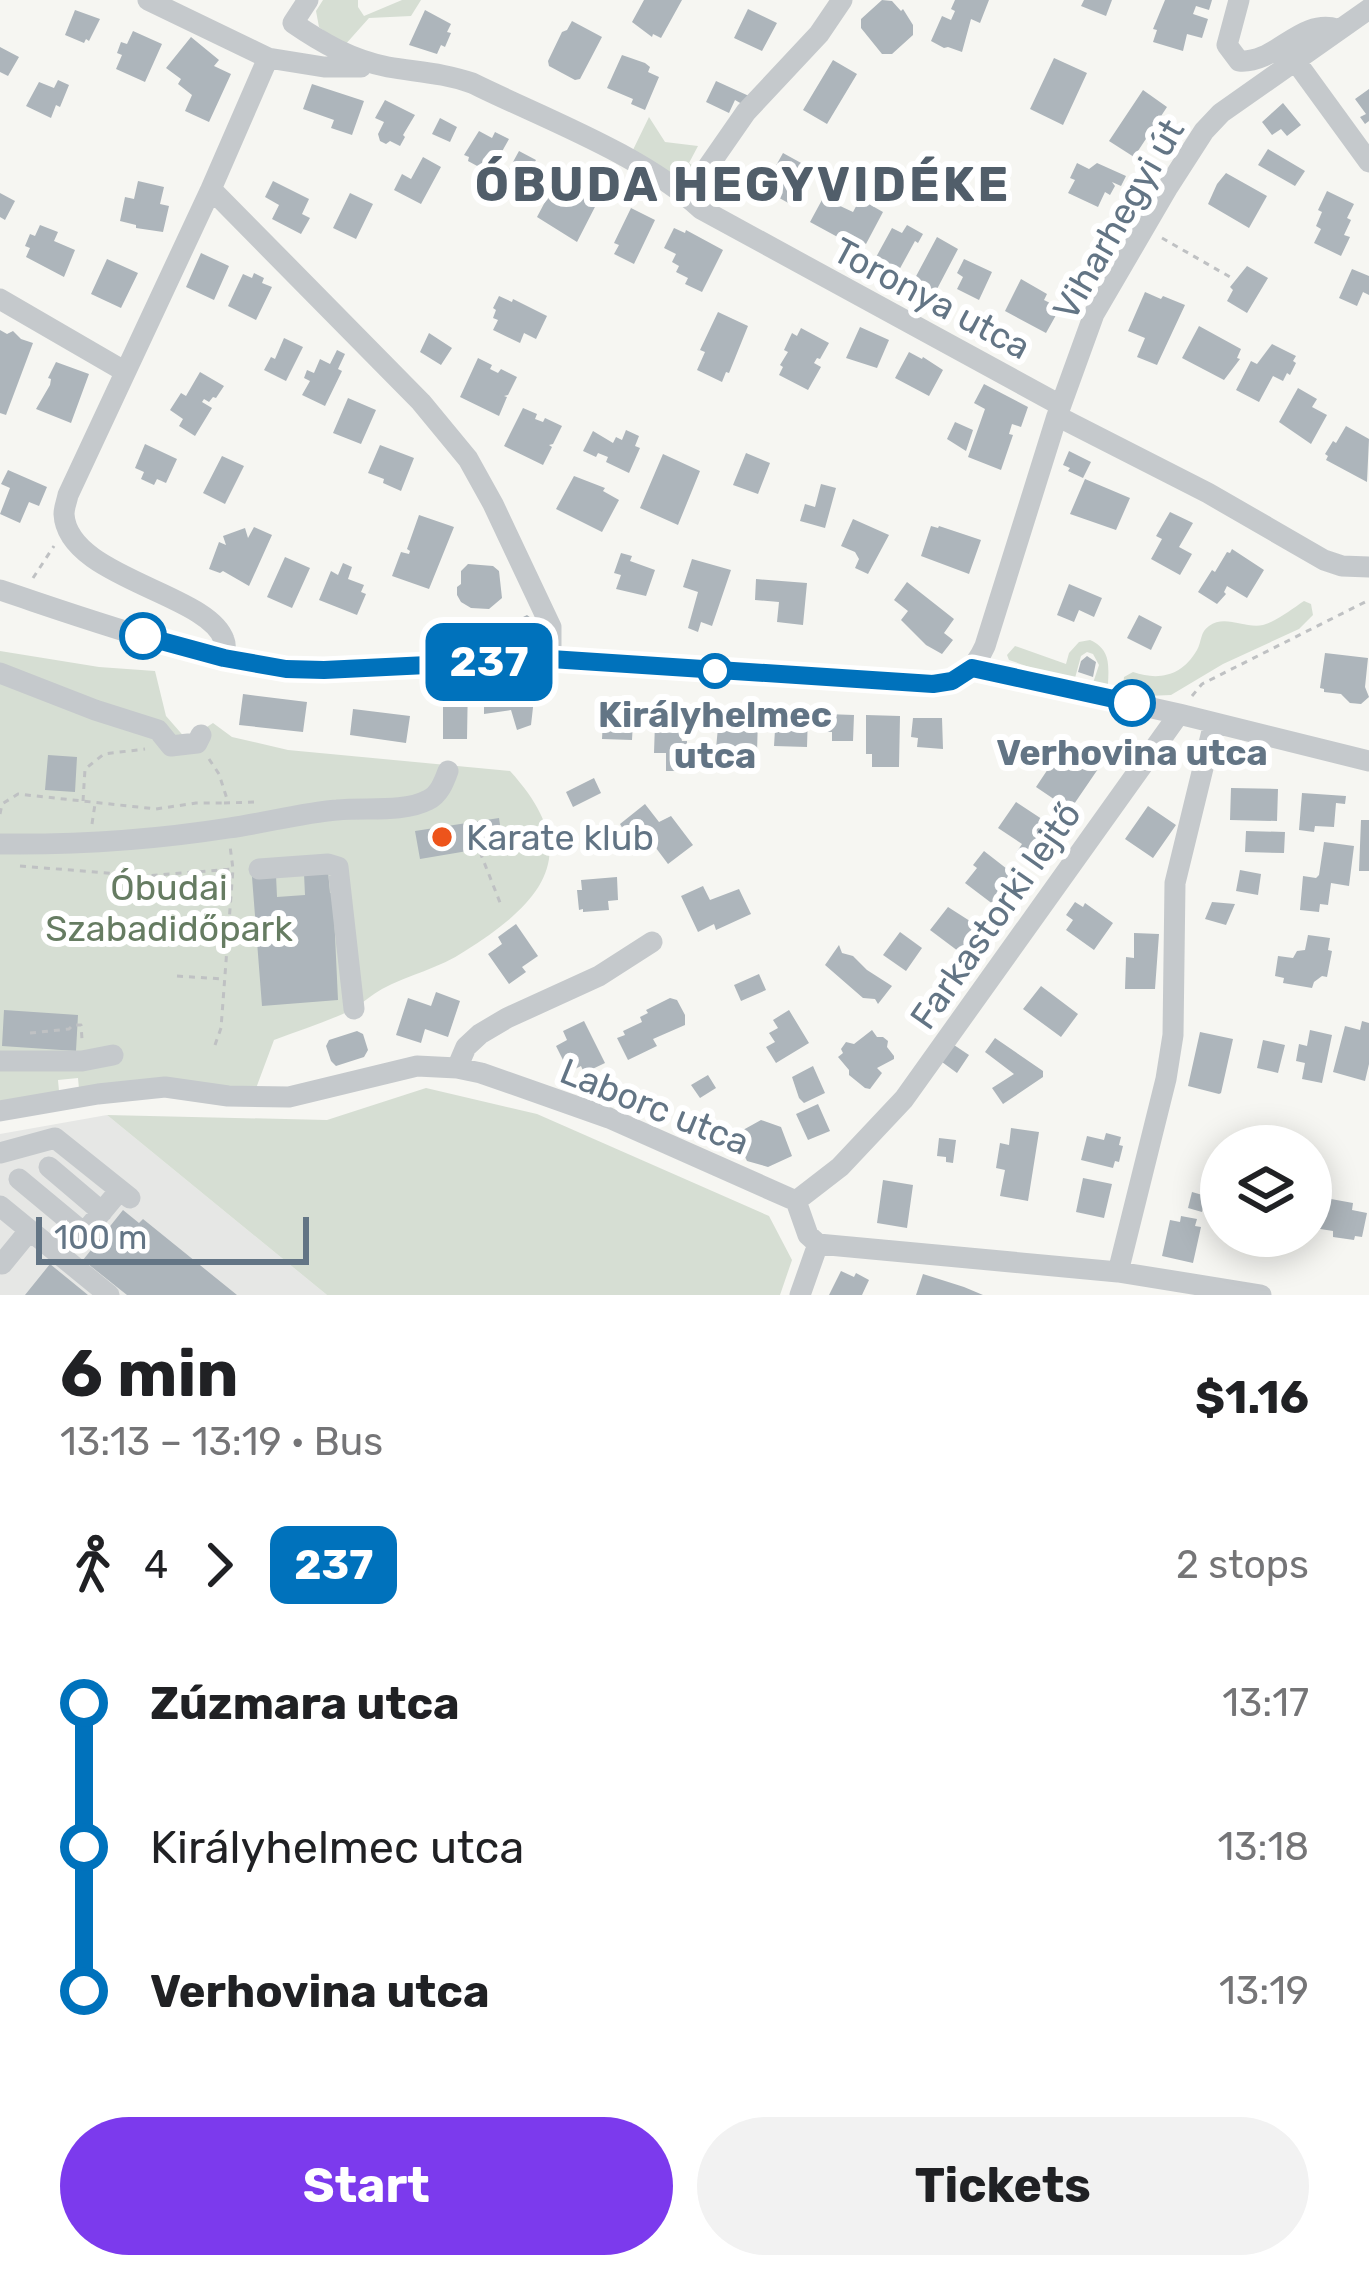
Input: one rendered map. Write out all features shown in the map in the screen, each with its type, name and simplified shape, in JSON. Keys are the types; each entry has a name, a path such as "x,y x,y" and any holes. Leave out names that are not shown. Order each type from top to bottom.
{"street":[{"name":"Toronya utca","path":"148,0 268,58 323,67 386,66 446,74 472,83 624,157 700,209 1324,560 1369,567"},
{"name":"Toronya utca","path":"308,0 293,23 339,52 386,66"},
{"path":"687,196 746,112 819,34 842,0"},
{"path":"1239,0 1227,45 1239,61 1259,60 1312,28 1337,29"},
{"name":"Viharhegyi út","path":"972,668 985,646 1058,411 1094,314 1144,228 1204,130 1221,113 1369,9"},
{"path":"224,658 226,643 218,628 104,566 77,542 64,514 68,495 268,58"},
{"path":"1294,59 1369,162"},
{"path":"211,189 421,402 468,459 551,628 551,659"},
{"path":"0,299 124,371"},
{"path":"11,594 224,658 286,669 551,659 933,684 952,681 972,668 1369,761"},
{"path":"0,673 158,730 170,746 197,743 201,735"},
{"name":"Farkastorki lejtő","path":"796,1202 840,1167 904,1100 1179,714"},
{"path":"1118,1272 1166,1079 1173,1035 1175,883 1214,723"},
{"path":"0,844 117,841 336,810 406,806 430,800 448,771"},
{"path":"259,869 328,863 338,867 354,1009"},
{"path":"457,1069 466,1047 480,1034 599,976 652,942"},
{"path":"0,1061 82,1061 113,1055"},
{"name":"Laborc utca","path":"0,1111 165,1087 228,1096 289,1096 417,1066 457,1069 609,1118 796,1202"},
{"path":"0,1154 55,1138 125,1194 84,1233 19,1179"},
{"path":"49,1167 102,1212"},
{"path":"796,1202 808,1235 818,1244 1118,1272 1261,1295"},
{"path":"0,1206 109,1295"},
{"path":"0,1262 29,1231"},
{"path":"800,1295 818,1244"}],"path":[{"path":"1144,228 1230,277"},
{"path":"11,594 67,524"},
{"path":"1179,714 1202,684 1369,600"},
{"path":"83,801 85,769 104,754 170,746"},
{"path":"219,774 228,803"},
{"path":"0,814 2,804 17,794 156,809 196,803"},
{"path":"480,852 501,905"},
{"path":"16,865 146,876 233,869 221,1028 214,1045"},
{"path":"177,976 225,979"},
{"path":"31,1033 81,1025 81,1036"}],"shaded area":[{"path":"107,1115 327,1295 0,1295 0,1134"}],"green space":[{"path":"323,0 358,0 364,16 402,0 421,0 411,16 369,18 344,46 319,27 316,11"},
{"path":"649,117 665,142 698,146 689,163 697,169 690,179 631,154"},
{"path":"1304,601 1311,604 1313,615 1299,629 1223,664 1171,695 1147,696 1123,687 1124,677 1133,672 1161,676 1177,671 1197,650 1204,631 1215,623 1263,625"},
{"path":"1090,640 1105,653 1108,664 1108,684 1099,687 1093,683 1099,665 1093,654 1081,656 1070,681 1009,660 1007,655 1015,646 1066,664 1079,642"},
{"name":"Óbudai Szabadidőpark","path":"0,651 155,671 166,716 187,740 213,723 232,737 288,750 510,771 546,826 550,850 546,872 517,913 465,951 382,989 355,1008 274,1040 255,1091 79,1089 78,1078 58,1080 59,1091 0,1101"},
{"path":"426,1088 537,1114 769,1216 792,1260 780,1295 327,1295 107,1115 327,1120"}],"building":[{"path":"644,0 682,0 661,38 632,22"},
{"path":"882,0 903,9 913,25 913,35 892,54 882,54 861,28 861,19"},
{"path":"955,0 989,0 980,23 971,19 962,52 931,41 942,16 951,20"},
{"path":"1084,0 1112,0 1106,16 1081,6"},
{"path":"1165,0 1212,0 1209,10 1196,6 1193,14 1208,19 1202,38 1187,34 1183,51 1153,42"},
{"path":"748,9 777,23 762,51 734,38"},
{"path":"75,10 100,19 84,43 65,35"},
{"path":"425,10 451,24 445,47 441,45 437,54 409,45"},
{"path":"572,21 602,37 580,79 575,80 548,61"},
{"path":"133,31 162,44 145,82 116,69 121,42 127,44"},
{"path":"191,37 219,60 214,66 231,74 209,122 185,111 192,95 166,68"},
{"path":"0,47 19,57 8,76 0,72"},
{"path":"622,55 645,63 648,72 659,77 645,110 607,88"},
{"path":"1054,58 1087,73 1063,125 1030,109"},
{"path":"833,60 857,74 827,124 803,110"},
{"path":"58,80 69,85 51,118 26,106 39,82 54,88"},
{"path":"716,81 749,96 742,104 735,100 729,113 706,102"},
{"path":"312,84 364,101 352,135 331,128 334,120 303,109"},
{"path":"1369,89 1369,121 1365,124 1360,117 1366,114 1355,99"},
{"path":"1143,90 1167,107 1134,157 1109,141"},
{"path":"385,100 415,115 400,146 380,141 384,122 375,118"},
{"path":"1283,103 1301,125 1287,136 1281,129 1272,135 1262,122"},
{"path":"440,118 457,127 450,142 432,134"},
{"path":"479,131 509,139 490,173 464,155"},
{"path":"1268,149 1305,171 1295,186 1258,165"},
{"path":"519,151 536,160 525,180 508,171"},
{"path":"783,153 812,169 792,205 763,189"},
{"path":"423,157 441,167 421,204 394,190 402,174 411,179"},
{"path":"1077,163 1089,169 1097,163 1126,176 1121,186 1112,182 1110,195 1105,192 1098,207 1068,193"},
{"path":"1226,173 1267,196 1249,228 1208,204"},
{"path":"138,181 164,187 160,204 169,206 163,232 120,221 125,197 134,199"},
{"path":"273,181 309,199 302,214 310,218 301,234 272,219 279,205 265,197"},
{"path":"555,183 598,201 577,242 537,217"},
{"path":"1327,191 1354,204 1344,235 1350,237 1341,256 1314,243 1321,229 1316,226 1322,212 1318,210"},
{"path":"0,193 15,201 5,220 0,217"},
{"path":"350,193 373,204 356,239 333,228"},
{"path":"823,198 853,212 860,199 883,212 866,244 860,240 856,247 810,222"},
{"path":"631,208 655,220 634,264 614,254 619,245 614,243"},
{"path":"40,225 58,232 54,241 75,250 64,277 26,257 30,234 35,236"},
{"path":"907,225 923,234 898,272 875,259 892,228 902,233"},
{"path":"674,228 723,250 702,292 685,284 688,278 676,272 679,266 672,262 676,254 664,248"},
{"path":"937,237 958,249 936,291 914,280"},
{"path":"201,253 229,266 214,300 186,287"},
{"path":"107,259 138,273 121,308 91,294"},
{"path":"964,259 992,272 979,300 957,289 963,277 957,273"},
{"path":"1247,266 1268,278 1247,313 1227,301 1230,287"},
{"path":"1352,269 1369,276 1369,295 1363,292 1357,306 1339,298"},
{"path":"254,273 272,287 256,320 228,306 243,274 252,278"},
{"path":"1021,279 1060,308 1046,333 1005,311"},
{"path":"1145,292 1185,305 1157,365 1137,357 1145,338 1128,331"},
{"path":"499,296 547,316 536,339 524,333 520,343 493,330 498,320 493,318 493,308"},
{"path":"718,312 748,326 722,382 697,370 705,352 700,350"},
{"path":"1199,326 1241,349 1240,359 1224,380 1182,358"},
{"path":"860,327 889,340 877,368 846,358"},
{"path":"801,328 829,343 814,363 821,367 808,390 779,375 788,352 784,350 792,333 797,336"},
{"path":"0,330 13,331 33,343 6,415 0,413"},
{"path":"429,333 452,348 441,365 420,352"},
{"path":"284,338 303,347 286,381 264,370"},
{"path":"1272,344 1296,356 1296,363 1283,381 1273,376 1259,402 1236,390 1251,361 1257,364"},
{"path":"337,350 345,354 338,369 342,371 325,406 302,395 310,381 304,378 307,370 314,373 320,359 330,364"},
{"path":"909,352 943,370 929,396 895,378"},
{"path":"478,358 498,373 501,369 517,377 504,396 499,416 460,397"},
{"path":"56,362 89,374 71,423 36,409"},
{"path":"200,372 224,386 216,398 202,402 212,408 195,436 179,426 183,419 170,410 181,393 186,396"},
{"path":"984,384 1028,407 1021,427 1012,424 1001,470 968,457 985,409 974,403"},
{"path":"1298,388 1317,399 1312,407 1327,415 1311,444 1279,422"},
{"path":"348,398 376,410 361,444 333,433"},
{"path":"523,408 537,414 535,419 562,426 543,465 504,446"},
{"path":"955,422 973,430 966,451 947,439"},
{"path":"1346,426 1369,439 1367,482 1326,460 1325,454"},
{"path":"626,430 639,436 635,446 640,448 629,473 606,462 608,457 583,451 593,431 613,443 616,437 622,440"},
{"path":"145,444 177,459 166,483 157,479 154,485 141,479 144,472 135,468"},
{"path":"380,445 414,458 401,491 368,473"},
{"path":"1069,451 1091,462 1083,478 1063,465"},
{"path":"746,453 770,463 758,494 733,485"},
{"path":"663,454 700,471 678,525 640,508"},
{"path":"222,456 244,466 225,504 203,493"},
{"path":"8,470 47,487 39,506 29,502 20,523 0,514 10,488 1,484"},
{"path":"574,476 605,488 619,500 602,532 556,509"},
{"path":"1085,479 1130,498 1116,530 1070,514"},
{"path":"821,484 836,488 825,528 800,521 805,504 815,507"},
{"path":"1170,512 1193,523 1179,547 1192,554 1180,575 1151,559 1162,539 1156,536"},
{"path":"419,515 454,527 429,589 392,576 401,552 409,554"},
{"path":"853,519 889,535 868,574 855,568 859,559 855,552 841,546"},
{"path":"931,526 981,540 969,574 921,556"},
{"path":"254,527 272,535 249,586 223,571 209,569 219,542 226,545 223,536 245,528 248,538"},
{"path":"1232,549 1264,570 1247,598 1227,586 1217,604 1198,592"},
{"path":"621,553 655,570 646,596 616,589 621,575 614,573"},
{"path":"285,557 310,568 292,608 267,597"},
{"path":"692,559 731,570 712,626 701,622 698,632 688,628 698,592 683,587"},
{"path":"343,563 352,567 348,579 364,585 361,592 366,594 357,615 319,600 331,571 338,575"},
{"path":"468,564 499,571 502,598 489,609 471,608 457,595 461,571"},
{"path":"756,579 807,583 803,625 777,622 779,602 755,600"},
{"path":"907,582 954,619 944,633 953,640 942,654 901,620 908,611 894,600"},
{"path":"1069,584 1102,598 1094,617 1079,610 1074,622 1057,615"},
{"path":"527,615 535,621 537,634 521,644 515,621"},
{"path":"1139,615 1162,627 1151,650 1127,638"},
{"path":"1325,653 1368,658 1365,687 1369,697 1361,704 1320,688"},
{"path":"1087,656 1096,662 1093,677 1078,672"},
{"path":"506,677 536,681 531,725 517,730 511,710 484,714 484,689 515,689"},
{"path":"446,679 468,679 467,739 443,739"},
{"path":"243,694 307,702 303,732 239,725"},
{"path":"353,709 410,716 406,743 350,735"},
{"path":"781,714 808,714 807,747 774,746"},
{"path":"826,714 854,715 853,741 832,741 832,732 826,732"},
{"path":"866,715 900,716 899,767 872,767 872,754 866,754"},
{"path":"719,717 758,717 757,753 744,753 744,761 715,759"},
{"path":"913,718 942,718 943,749 917,747 918,738 911,737"},
{"path":"603,720 633,722 632,740 602,739"},
{"path":"655,723 678,723 682,741 687,741 687,754 692,753 692,771 666,771 666,753 654,753"},
{"path":"1064,745 1098,769 1070,810 1036,787"},
{"path":"48,755 77,757 75,792 45,790"},
{"path":"594,778 601,793 573,807 566,792"},
{"path":"1231,788 1278,789 1277,821 1230,820"},
{"path":"1302,793 1346,796 1345,804 1336,803 1334,827 1299,830"},
{"path":"1016,802 1057,829 1034,864 1016,853 1022,844 998,828"},
{"path":"645,804 659,822 671,816 693,845 668,864 647,836 636,845 620,824"},
{"path":"1148,806 1176,825 1153,858 1125,839"},
{"path":"499,818 503,845 420,859 415,831"},
{"path":"1361,820 1369,820 1369,871 1359,871"},
{"path":"1246,831 1285,832 1284,853 1245,852"},
{"path":"1324,842 1354,846 1349,886 1331,883 1328,905 1320,904 1319,912 1300,910 1303,876 1319,875"},
{"path":"984,851 1016,876 998,908 965,883"},
{"path":"1240,870 1261,874 1258,895 1236,891"},
{"path":"328,871 338,1000 262,1006 252,877 276,875 277,897 305,895 304,873"},
{"path":"617,877 618,900 608,901 609,910 579,910 581,880"},
{"path":"703,886 710,900 739,889 751,914 716,930 714,924 698,932 681,896"},
{"path":"1075,902 1083,907 1085,903 1113,923 1094,950 1066,930 1073,920 1066,915"},
{"path":"1212,902 1235,904 1226,925 1205,919"},
{"path":"948,907 979,932 962,954 930,930"},
{"path":"516,924 538,956 509,984 488,954 502,944 498,937"},
{"path":"900,932 922,948 906,971 883,955"},
{"path":"1134,933 1159,934 1155,989 1125,989 1126,957 1134,958"},
{"path":"1308,935 1330,938 1327,977 1322,976 1312,988 1283,983 1284,978 1275,976 1278,956 1293,958 1297,951 1305,950"},
{"path":"839,945 842,953 892,986 878,1004 863,998 825,965"},
{"path":"759,974 766,990 741,1001 734,985"},
{"path":"1041,986 1078,1014 1061,1037 1023,1009"},
{"path":"436,992 460,1001 448,1037 425,1029 421,1043 396,1035 408,998 431,1006"},
{"path":"670,998 677,1000 685,1025 653,1039 657,1046 628,1060 617,1038 642,1022 646,1010"},
{"path":"4,1010 78,1015 76,1051 2,1046"},
{"path":"789,1010 809,1043 776,1063 766,1047 775,1042 769,1033 778,1028 773,1020"},
{"path":"584,1021 605,1063 584,1073 581,1066 569,1072 556,1046 567,1040 563,1031"},
{"path":"1362,1021 1369,1023 1365,1081 1333,1072 1345,1026 1360,1030"},
{"path":"872,1030 888,1041 894,1059 877,1068 882,1073 870,1089 849,1075 838,1057 846,1042 854,1044"},
{"path":"1310,1030 1332,1035 1322,1083 1302,1079 1305,1063 1296,1061 1299,1044 1307,1046"},
{"path":"357,1031 363,1034 368,1050 364,1057 336,1066 326,1046 329,1040"},
{"path":"1200,1032 1233,1039 1219,1094 1188,1086"},
{"path":"995,1038 1043,1071 1043,1077 1003,1104 992,1088 1014,1074 985,1052"},
{"path":"1263,1040 1285,1045 1278,1073 1257,1068"},
{"path":"954,1045 969,1055 957,1073 942,1062"},
{"path":"813,1066 825,1093 804,1103 792,1077"},
{"path":"708,1075 716,1088 700,1098 691,1085"},
{"path":"818,1104 830,1131 808,1140 796,1114"},
{"path":"761,1120 781,1127 792,1156 768,1167 747,1161 734,1135"},
{"path":"1011,1128 1039,1132 1028,1201 1000,1196 1005,1170 996,1168 1000,1143 1009,1145"},
{"path":"1106,1133 1121,1137 1119,1162 1113,1168 1081,1160 1087,1136 1104,1140"},
{"path":"939,1138 956,1140 953,1163 937,1156"},
{"path":"1083,1178 1112,1184 1104,1218 1076,1212"},
{"path":"883,1180 913,1185 907,1228 877,1223"},
{"path":"1192,1192 1200,1194 1200,1211 1188,1208"},
{"path":"1332,1199 1353,1203 1352,1210 1367,1213 1362,1237 1333,1237"},
{"path":"123,1210 139,1223 143,1219 237,1295 127,1295 83,1260"},
{"path":"1181,1216 1197,1219 1195,1226 1200,1227 1193,1263 1162,1256 1170,1220 1180,1222"},
{"path":"50,1264 88,1295 25,1295"},
{"path":"841,1271 869,1280 862,1295 829,1295"},
{"path":"923,1274 964,1287 983,1295 916,1295"}],"bus line":[{"name":"237","path":"143,636 286,669 551,659 933,684 952,681 972,668 1132,703"}],"place":[{"name":"Királyhelmec utca","path":"715,671"},
{"name":"Verhovina utca","path":"1132,703"},
{"name":"Karate klub","path":"442,837"}],"district":[{"name":"ÓBUDA HEGYVIDÉKE","path":"743,184"}]}
